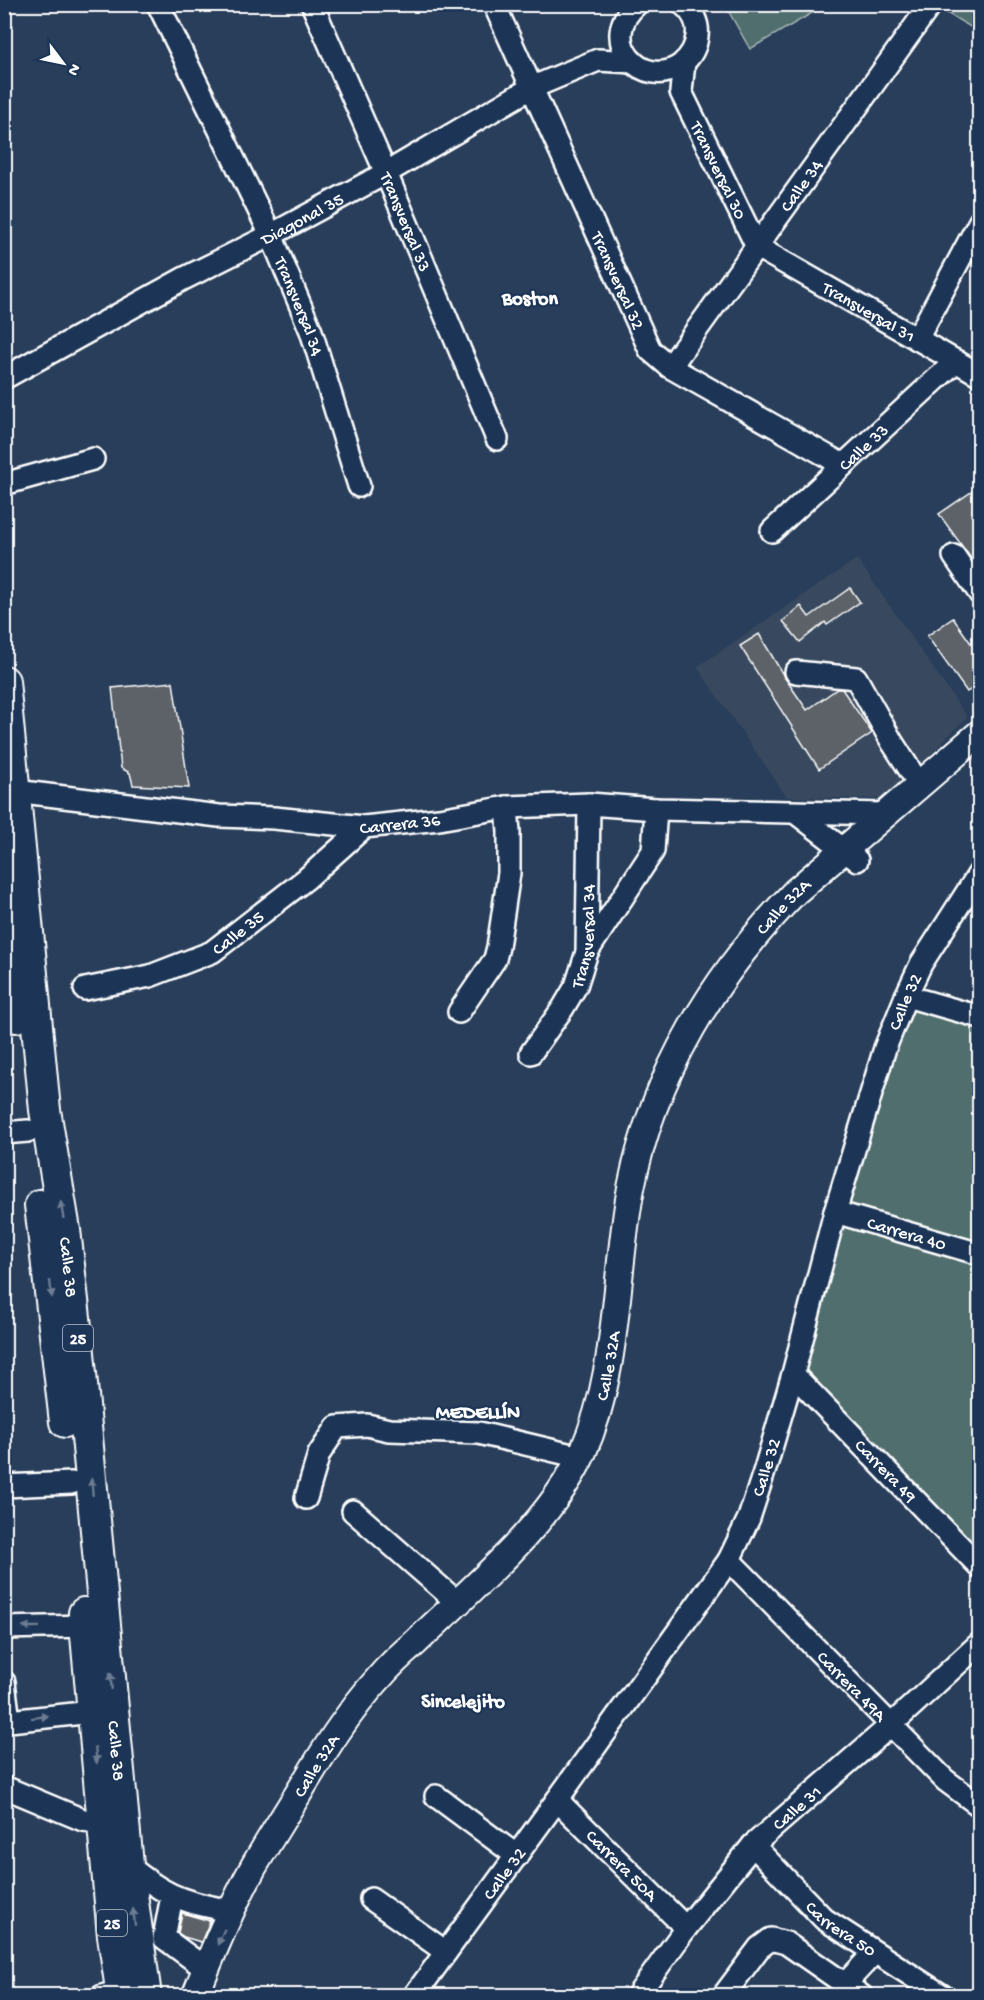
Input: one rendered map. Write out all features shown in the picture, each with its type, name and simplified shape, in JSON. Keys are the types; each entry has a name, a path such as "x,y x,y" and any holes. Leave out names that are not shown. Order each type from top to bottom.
{"highway":[{"name":"Calle 38","path":"4,681 12,839 45,1110 65,1230 79,1353 112,1846 113,1936 123,1994"},
{"name":"Calle 38","path":"4,919 16,1132 44,1231 72,1483 92,1712 112,1846 141,1965 123,1994"}],"main road":[{"name":"Calle 32A","path":"195,1995 232,1911 260,1857 320,1757 354,1708 380,1676 510,1551 539,1520 580,1457 592,1430 603,1395 610,1358 631,1188 651,1117 683,1043 701,1010 737,957 795,892 980,734"},
{"name":"Calle 32A","path":"214,1995 269,1874 333,1764 393,1685 524,1559 552,1528 577,1494 594,1464 618,1400 647,1191 655,1155 679,1090 716,1020 747,973 801,910 843,849 980,756"}],"street":[{"name":"Transversal 34","path":"158,4 271,235 310,331 359,486"},
{"name":"Transversal 33","path":"312,4 386,173 497,440"},
{"name":"Transversal 32","path":"494,4 650,350 669,368 843,465"},
{"path":"641,67 672,71 693,51 698,28 693,15 683,4"},
{"name":"Calle 34","path":"669,368 931,4"},
{"path":"629,13 620,41 641,67 681,92 684,62"},
{"path":"598,60 629,13"},
{"name":"Diagonal 35","path":"4,378 183,279 386,173 531,88 598,60 641,67"},
{"name":"Transversal 30","path":"681,92 757,247"},
{"path":"917,339 980,221"},
{"name":"Transversal 31","path":"757,247 980,375"},
{"name":"Calle 33","path":"772,531 956,361"},
{"path":"4,484 93,459"},
{"path":"954,556 980,594"},
{"path":"796,672 856,678 919,784"},
{"name":"Carrera 36","path":"10,799 219,816 274,818 364,827 439,819 507,807 589,804 656,809 884,814"},
{"name":"Transversal 34","path":"531,1053 576,986 587,952 589,804"},
{"path":"459,1012 495,959 498,947 509,873 507,807"},
{"path":"587,952 653,851 656,809"},
{"path":"796,813 843,849"},
{"path":"837,814 829,824 843,849"},
{"name":"Calle 35","path":"85,989 150,976 212,951 306,879 364,827"},
{"name":"Calle 32","path":"414,1995 517,1856 729,1560 749,1518 793,1374 835,1212 885,1048 921,963 980,872"},
{"path":"906,996 980,1017"},
{"name":"Carrera 40","path":"835,1212 980,1254"},
{"name":"Carrera 49","path":"793,1374 980,1567"},
{"path":"306,1498 319,1454 337,1427 367,1425 389,1430 479,1433 580,1457"},
{"path":"4,1486 72,1483"},
{"path":"353,1511 457,1602"},
{"name":"Carrera 49A","path":"729,1560 945,1780 980,1806"},
{"path":"4,1628 85,1626"},
{"name":"Calle 31","path":"638,1995 686,1928 753,1845 890,1726 980,1643"},
{"path":"4,1682 9,1721 92,1712"},
{"path":"4,1787 82,1820 153,1884 172,1896 197,1905 232,1911"},
{"path":"436,1796 517,1856"},
{"name":"Carrera 50A","path":"557,1800 686,1928"},
{"name":"Carrera 50","path":"753,1845 824,1919 874,1953 944,1995"},
{"path":"141,1965 164,1938 172,1896"},
{"path":"371,1899 446,1952"},
{"path":"164,1938 206,1969"},
{"path":"723,1995 759,1947 771,1939 786,1942 854,1989 874,1953"}],"shaded area":[{"path":"857,559 967,717 887,799 787,797 697,667"}],"green space":[{"path":"725,5 826,5 750,49"},
{"path":"933,5 979,5 979,32"},
{"path":"906,996 979,1017 979,1567 793,1374"}],"building":[{"path":"980,486 980,571 939,514"},
{"path":"850,588 860,602 827,625 825,622 800,642 783,621 801,606 809,617"},
{"path":"953,618 980,656 980,683 967,692 927,636"},
{"path":"759,634 807,710 837,689 842,689 872,733 819,769 740,646"},
{"path":"173,682 189,788 133,785 130,773 121,768 112,688"},
{"path":"182,1913 210,1921 201,1942 178,1933"}],"district":[{"name":"Boston","path":"530,297"},
{"name":"MEDELLÍN","path":"478,1411"},
{"name":"Sincelejito","path":"463,1700"}]}
